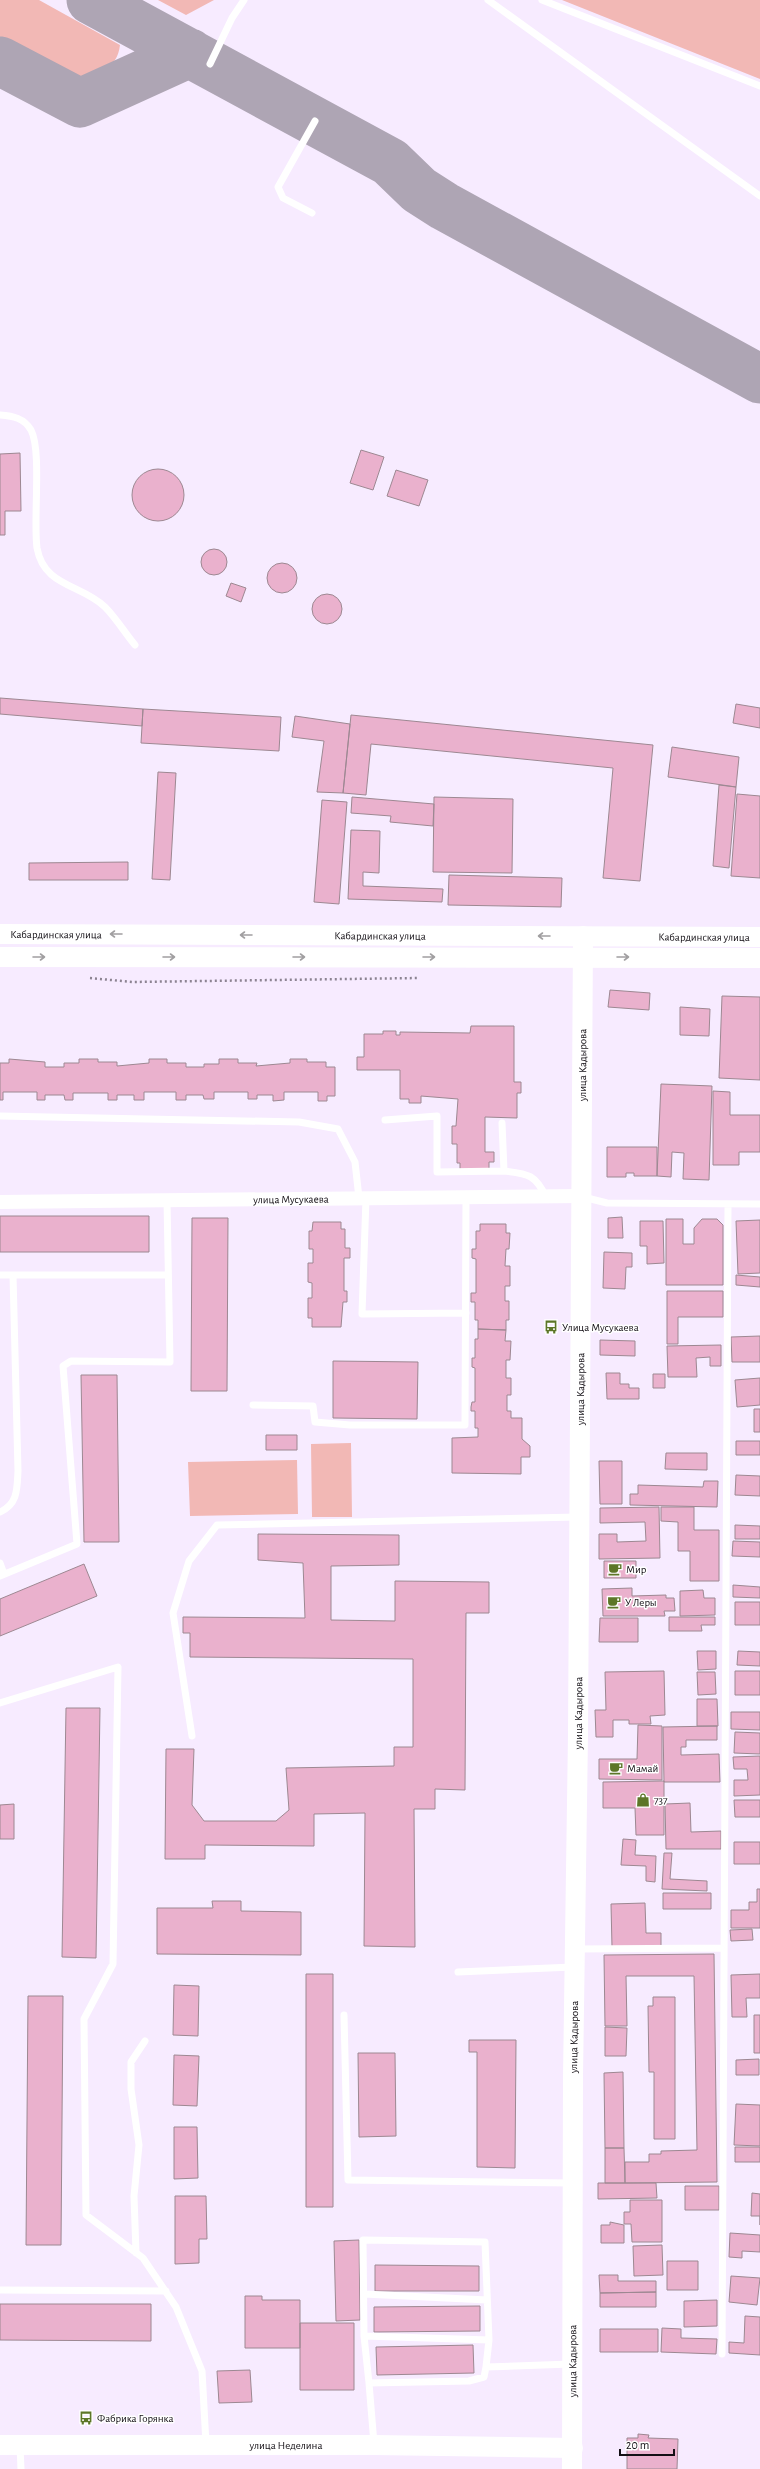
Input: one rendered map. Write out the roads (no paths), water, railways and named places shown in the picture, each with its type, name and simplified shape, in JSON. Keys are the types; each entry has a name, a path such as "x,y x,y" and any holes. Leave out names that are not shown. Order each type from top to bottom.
{"street":[{"name":"Кабардинская улица","path":"0,934 760,937"},
{"name":"улица Кадырова","path":"572,2469 583,936"},
{"name":"Кабардинская улица","path":"0,956 760,958"},
{"name":"улица Мусукаева","path":"0,1202 581,1196"},
{"name":"улица Неделина","path":"0,2445 374,2445 573,2448"}],"lane":[{"path":"210,64 232,18 244,0"},
{"path":"488,0 760,196"},
{"path":"542,0 760,86"},
{"path":"312,213 283,198 278,187 315,121"},
{"path":"0,415 13,416 22,421 31,431 35,446 37,548 53,579 83,591 105,607 135,645"},
{"path":"0,1116 299,1122 338,1130 355,1162 363,1198 362,1314 466,1313"},
{"path":"385,1120 437,1116 437,1172 504,1171 528,1174 539,1183 546,1197"},
{"path":"502,1122 504,1171"},
{"path":"581,1196 607,1203 760,1204"},
{"path":"253,1405 314,1406 315,1422 350,1425 465,1425 466,1197"},
{"path":"0,1563 2,1575 77,1544 63,1366 71,1361 170,1362 167,1200"},
{"path":"722,2354 722,1948 728,1204"},
{"path":"0,1275 168,1275"},
{"path":"0,1512 8,1508 16,1498 18,1471 13,1275"},
{"path":"192,1736 173,1613 189,1561 217,1525 579,1517"},
{"path":"0,1702 118,1667 113,1964 84,2019 86,2215 143,2258 176,2307 202,2371 206,2446"},
{"path":"458,1972 575,1958 722,1948"},
{"path":"344,2016 348,2180 573,2184"},
{"path":"136,2253 134,2196 139,2145 131,2090 131,2062 145,2041"},
{"path":"370,2383 469,2381 484,2377 489,2340 485,2242 363,2240 364,2336 370,2383 374,2445"},
{"path":"0,2290 166,2291"},
{"path":"364,2294 488,2300"},
{"path":"364,2336 489,2340"},
{"path":"486,2367 573,2364"},
{"path":"20,2445 21,2469"}],"place":[{"name":"Улица Мусукаева","path":"551,1327"},
{"name":"Мир","path":"615,1569"},
{"name":"У Леры","path":"614,1602"},
{"name":"Мамай","path":"616,1768"},
{"name":"737","path":"643,1800"},
{"name":"Фабрика Горянка","path":"86,2418"}]}
